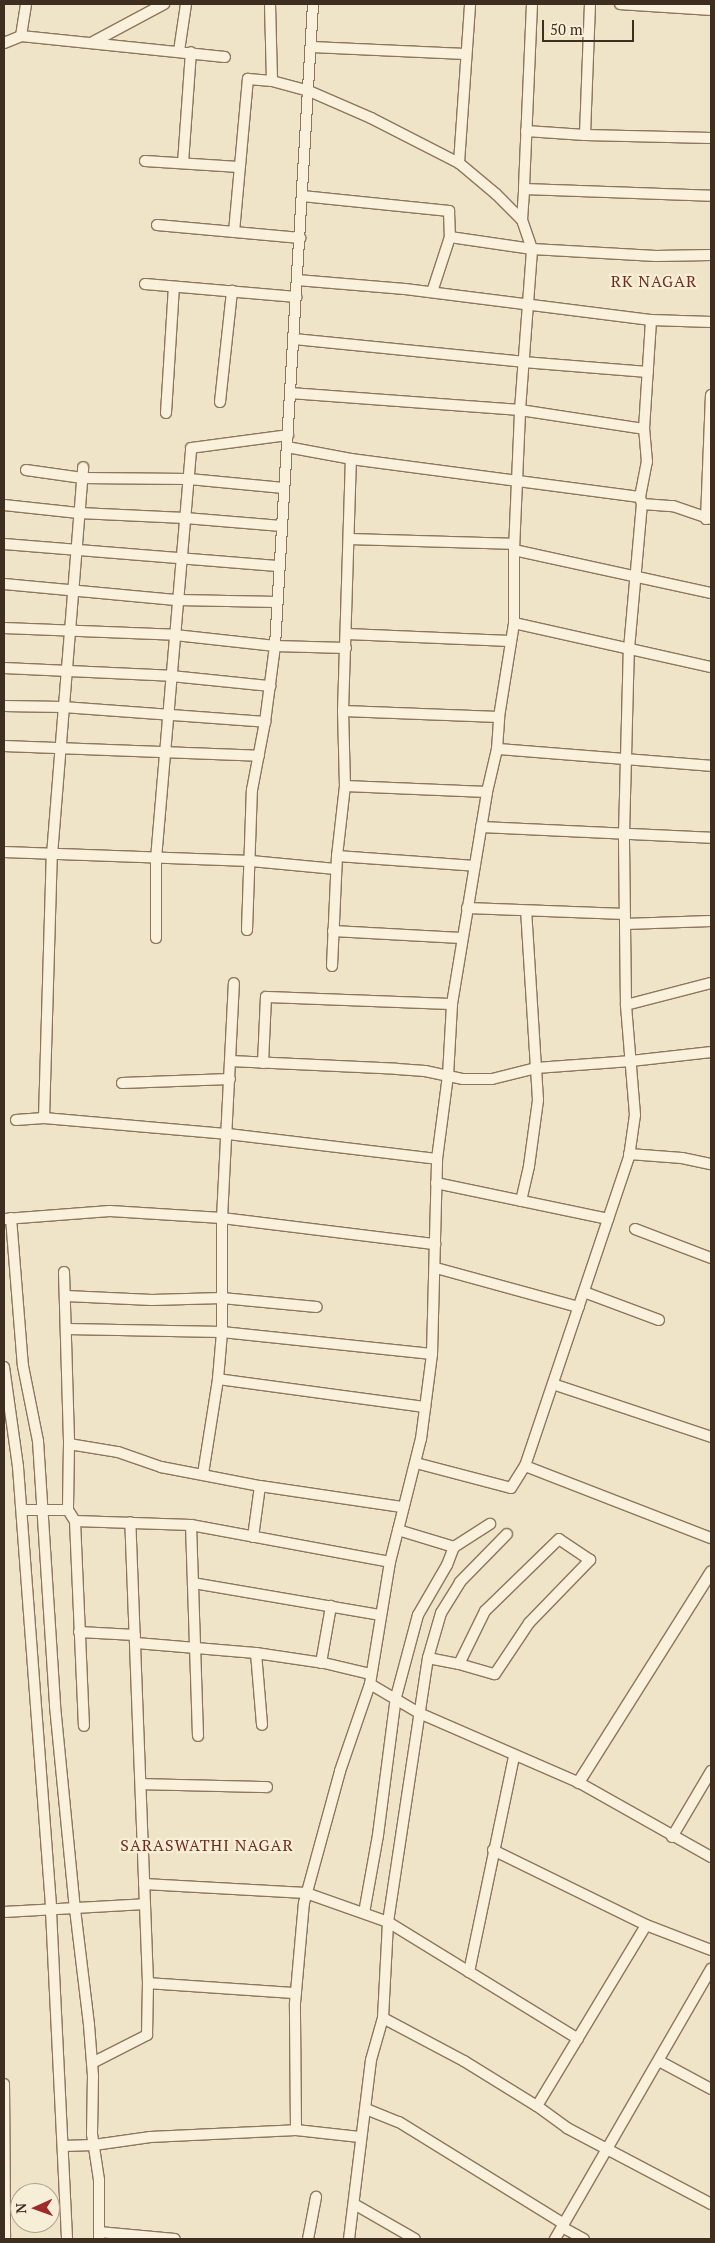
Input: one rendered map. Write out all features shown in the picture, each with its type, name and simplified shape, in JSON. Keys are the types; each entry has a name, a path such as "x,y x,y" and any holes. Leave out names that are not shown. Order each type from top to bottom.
{"street":[{"path":"20,36 26,4"},
{"path":"144,15 146,4"},
{"path":"93,42 164,4"},
{"path":"179,51 186,4"},
{"path":"270,4 272,81"},
{"path":"247,930 251,861 252,790 270,686 278,602 313,4"},
{"path":"459,163 470,4"},
{"path":"296,2130 296,1992 304,1903 340,1770 370,1679 390,1562 416,1463 432,1354 436,1268 437,1159 448,1076 452,1004 461,938 487,792 497,748 499,717 514,623 514,547 520,410 532,249 522,220 532,4"},
{"path":"585,135 590,4"},
{"path":"620,4 711,10"},
{"path":"4,43 20,36 191,52 225,57"},
{"path":"311,47 466,54"},
{"path":"184,163 191,52"},
{"path":"234,232 248,79 272,81 309,91 370,118 459,163 496,194 522,220"},
{"path":"526,131 585,135 711,138"},
{"path":"145,161 239,167"},
{"path":"524,189 711,196"},
{"path":"302,196 449,211 450,237 432,292"},
{"path":"157,225 300,238"},
{"path":"450,237 532,249 656,256 711,255"},
{"path":"297,280 432,292 527,306 651,320 711,322"},
{"path":"145,284 296,297"},
{"path":"166,413 174,287"},
{"path":"220,402 232,291"},
{"path":"416,1463 510,1488 525,1466 554,1384 629,1154 635,1115 626,1005 624,834 629,649 641,500 647,462 644,429 651,320"},
{"path":"294,339 523,362 648,372"},
{"path":"290,393 520,410 644,429"},
{"path":"287,447 351,459 517,479 641,500 673,506 709,519 711,395"},
{"path":"156,938 156,859 191,448 288,435"},
{"path":"332,966 336,869 344,786 343,711 351,459"},
{"path":"44,1118 52,855 83,467"},
{"path":"26,470 82,478 189,479 284,488"},
{"path":"4,505 79,513 185,518 282,526"},
{"path":"349,540 514,547 711,593"},
{"path":"4,544 280,566"},
{"path":"4,584 178,600 278,602"},
{"path":"514,623 711,667"},
{"path":"4,628 175,635 274,646 346,648"},
{"path":"346,634 510,641"},
{"path":"4,668 171,676 270,686"},
{"path":"4,706 168,714 265,722"},
{"path":"343,711 499,717"},
{"path":"4,746 259,756"},
{"path":"497,748 711,766"},
{"path":"344,786 487,792"},
{"path":"481,827 711,838"},
{"path":"4,852 251,861 336,869"},
{"path":"337,856 475,866"},
{"path":"467,908 625,919 711,921"},
{"path":"521,1201 529,1166 538,1100 526,911"},
{"path":"333,931 461,938"},
{"path":"203,1474 218,1379 222,1332 222,1218 228,1134 234,983"},
{"path":"626,1005 711,984"},
{"path":"263,1063 266,997 452,1004"},
{"path":"230,1061 398,1070 463,1079 492,1079 536,1068 631,1061 711,1052"},
{"path":"122,1083 230,1080"},
{"path":"16,1120 44,1118 228,1134 437,1159"},
{"path":"629,1154 682,1158 711,1164"},
{"path":"436,1183 608,1219"},
{"path":"175,2239 99,2236 99,2180 94,2145 92,2064 55,1706 38,1441 23,1366 7,1218 110,1212 222,1218 435,1244"},
{"path":"635,1229 711,1258"},
{"path":"436,1268 579,1307"},
{"path":"64,1272 69,1444 68,1510 75,1521 84,1726"},
{"path":"584,1292 659,1320"},
{"path":"66,1296 152,1300 222,1298 317,1307"},
{"path":"67,1330 222,1332 432,1354"},
{"path":"4,1367 6,1394 14,1430 22,1510 51,1911 67,2239"},
{"path":"218,1379 425,1407"},
{"path":"554,1384 711,1437"},
{"path":"69,1444 118,1452 161,1467 260,1486 403,1507"},
{"path":"525,1466 711,1538"},
{"path":"254,1537 260,1486"},
{"path":"22,1510 68,1510"},
{"path":"75,1521 191,1525 390,1562"},
{"path":"92,2064 147,2035 148,1983 142,1784 130,1522"},
{"path":"364,1913 378,1835 396,1698 418,1615 447,1565 454,1547 490,1524"},
{"path":"191,1525 198,1736"},
{"path":"398,1530 454,1547"},
{"path":"349,2239 360,2137 366,2109 371,2060 383,2018 388,1922 428,1658 441,1613 460,1582 507,1534"},
{"path":"428,1658 495,1674 529,1624 590,1560 559,1540 485,1611 459,1664"},
{"path":"578,1782 708,1584 711,1571"},
{"path":"193,1584 380,1615"},
{"path":"321,1663 331,1606"},
{"path":"79,1632 256,1653 321,1663 370,1679 419,1713 467,1732 514,1756 578,1782 672,1837 711,1857"},
{"path":"256,1653 262,1725"},
{"path":"469,1972 514,1756"},
{"path":"672,1837 711,1771"},
{"path":"142,1784 267,1787"},
{"path":"493,1850 646,1925 711,1950"},
{"path":"144,1884 306,1893 364,1913 388,1922 578,2039"},
{"path":"4,1912 51,1911 145,1904"},
{"path":"537,2106 646,1925"},
{"path":"555,2239 711,1969"},
{"path":"148,1983 296,1992"},
{"path":"383,2018 464,2061 537,2106 567,2128 711,2204"},
{"path":"659,2061 711,2089"},
{"path":"4,2084 4,2239"},
{"path":"366,2109 399,2122 584,2239"},
{"path":"63,2146 94,2145 150,2137 296,2130 360,2137"},
{"path":"308,2239 316,2197"},
{"path":"354,2204 415,2239"}],"district":[{"name":"RK NAGAR","path":"654,281"},
{"name":"SARASWATHI NAGAR","path":"207,1845"}]}
